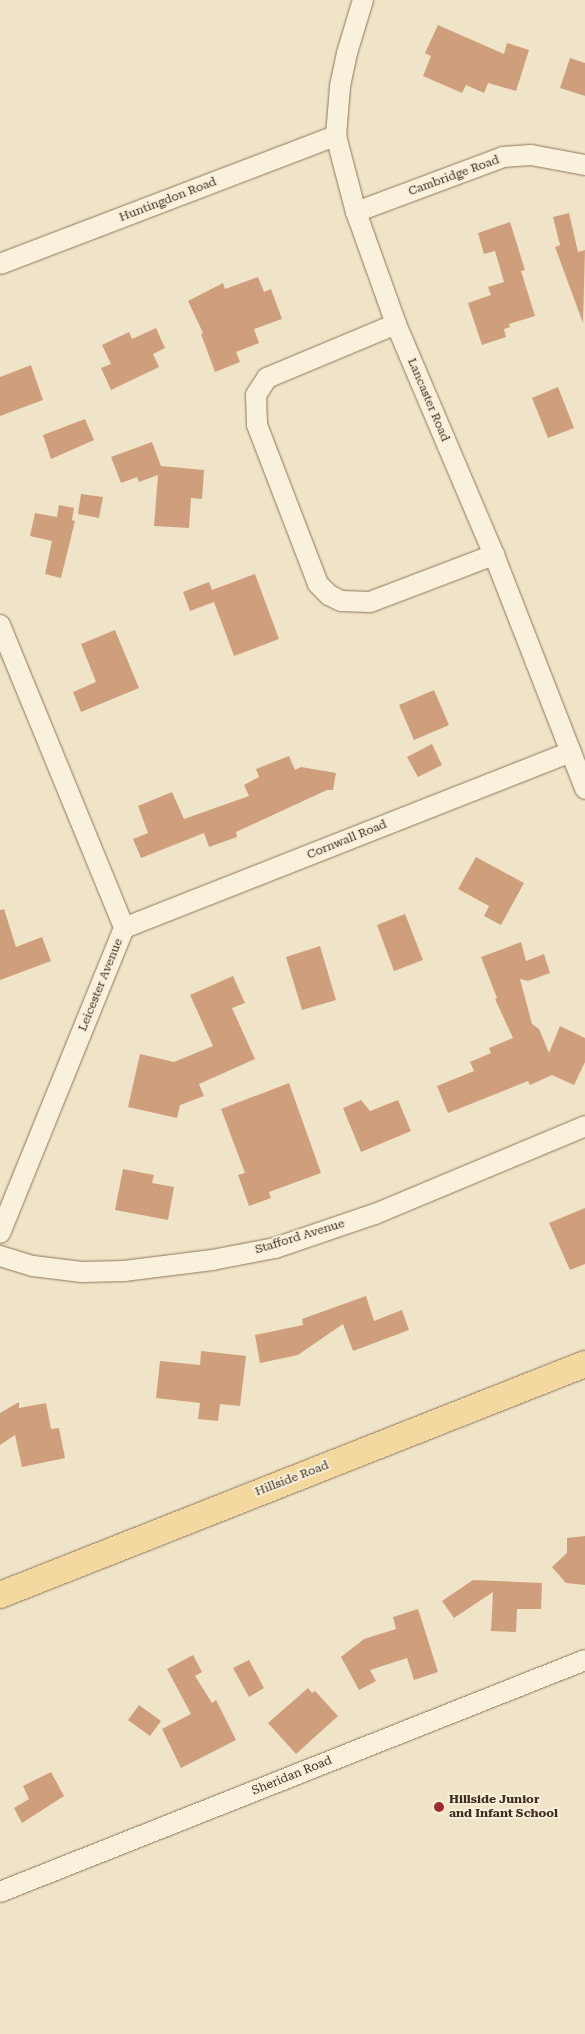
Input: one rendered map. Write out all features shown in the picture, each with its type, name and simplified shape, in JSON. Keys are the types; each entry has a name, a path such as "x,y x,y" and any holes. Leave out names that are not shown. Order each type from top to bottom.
{"main road":[{"name":"Hillside Road","path":"0,1595 585,1364"}],"street":[{"name":"Lancaster Road","path":"363,0 347,53 340,87 336,136 356,212 396,324 494,555 585,790"},
{"name":"Huntingdon Road","path":"0,264 336,136"},
{"name":"Cambridge Road","path":"356,212 503,158 531,155 585,165"},
{"path":"396,324 267,378 256,395 257,425 318,584 328,595 341,602 370,602 494,555"},
{"name":"Leicester Avenue","path":"0,625 124,928 0,1233"},
{"name":"Cornwall Road","path":"124,928 571,752"},
{"name":"Stafford Avenue","path":"0,1256 33,1266 82,1272 124,1271 212,1260 275,1248 375,1214 585,1126"},
{"name":"Sheridan Road","path":"0,1892 585,1660"}],"building":[{"path":"438,25 504,54 507,43 529,50 516,91 488,83 484,93 466,85 462,93 423,76 431,56 425,53"},
{"path":"570,58 585,63 585,96 560,88"},
{"path":"569,213 578,252 585,250 583,323 555,247 560,245 553,217"},
{"path":"510,222 525,270 521,271 535,316 509,324 510,327 504,329 506,337 482,345 468,303 491,295 488,287 504,282 495,251 484,254 478,233"},
{"path":"258,277 264,292 271,289 282,319 254,329 259,343 236,352 240,362 215,372 201,334 203,333 188,301 223,283 225,289"},
{"path":"156,328 165,348 153,354 159,367 111,390 101,368 111,364 102,345 129,332 132,339"},
{"path":"31,365 43,400 0,416 0,377"},
{"path":"558,387 574,428 548,438 532,398"},
{"path":"85,419 94,440 51,459 43,435"},
{"path":"152,442 161,466 204,470 202,499 191,498 189,528 154,526 158,475 139,482 137,477 121,483 111,457"},
{"path":"81,494 103,497 99,518 78,514"},
{"path":"59,505 74,508 72,520 75,521 61,578 45,574 52,541 30,536 35,513 57,517"},
{"path":"255,574 279,639 234,656 214,602 190,611 183,592 209,582 212,590"},
{"path":"115,630 139,688 81,712 73,692 96,682 81,644"},
{"path":"434,690 449,725 414,740 399,705"},
{"path":"432,744 442,765 418,777 407,757"},
{"path":"289,756 295,770 301,767 336,773 333,790 327,790 236,832 237,837 209,847 204,833 141,858 133,839 148,833 138,806 172,792 184,819 249,796 244,785 259,777 256,769"},
{"path":"476,857 524,883 501,925 484,916 489,906 458,889"},
{"path":"4,909 16,947 42,937 51,961 0,980 0,910"},
{"path":"405,914 423,960 394,971 377,925"},
{"path":"521,942 526,961 544,954 550,973 528,981 520,979 532,1024 539,1029 549,1053 560,1026 585,1038 585,1062 574,1085 552,1075 530,1085 528,1081 448,1113 437,1086 474,1071 470,1062 491,1053 489,1048 513,1038 495,999 497,998 481,957"},
{"path":"320,946 336,1000 302,1010 286,957"},
{"path":"233,976 245,1003 232,1008 255,1059 199,1084 204,1096 180,1105 177,1118 128,1107 140,1054 174,1062 213,1046 190,995"},
{"path":"289,1083 321,1173 269,1192 271,1198 249,1206 238,1175 245,1173 221,1109"},
{"path":"361,1100 370,1111 398,1100 411,1131 361,1152 343,1108"},
{"path":"123,1169 154,1175 152,1183 174,1187 168,1220 115,1210"},
{"path":"585,1208 585,1264 570,1270 549,1223"},
{"path":"366,1296 374,1321 402,1310 409,1330 353,1351 343,1324 298,1355 260,1363 255,1335 303,1325 302,1319"},
{"path":"201,1351 246,1356 240,1406 220,1404 218,1421 198,1419 200,1403 156,1398 160,1361 200,1365"},
{"path":"19,1402 19,1408 46,1403 51,1429 59,1428 65,1458 22,1467 15,1435 0,1445 0,1413"},
{"path":"585,1536 585,1585 566,1583 552,1567 567,1553 567,1538"},
{"path":"473,1580 542,1583 541,1609 517,1609 516,1632 491,1631 493,1592 454,1618 442,1601"},
{"path":"418,1609 438,1672 414,1680 407,1658 370,1670 376,1681 359,1690 341,1657 364,1639 396,1629 393,1617"},
{"path":"193,1655 202,1672 195,1676 212,1703 216,1700 236,1740 181,1768 162,1729 191,1714 167,1669"},
{"path":"249,1660 264,1688 249,1697 233,1668"},
{"path":"308,1688 312,1693 315,1691 338,1716 296,1754 268,1723"},
{"path":"139,1705 161,1721 150,1736 128,1720"},
{"path":"51,1772 64,1796 22,1823 14,1808 29,1799 23,1786"}],"place":[{"name":"Hillside Junior and Infant School","path":"439,1807"}]}
